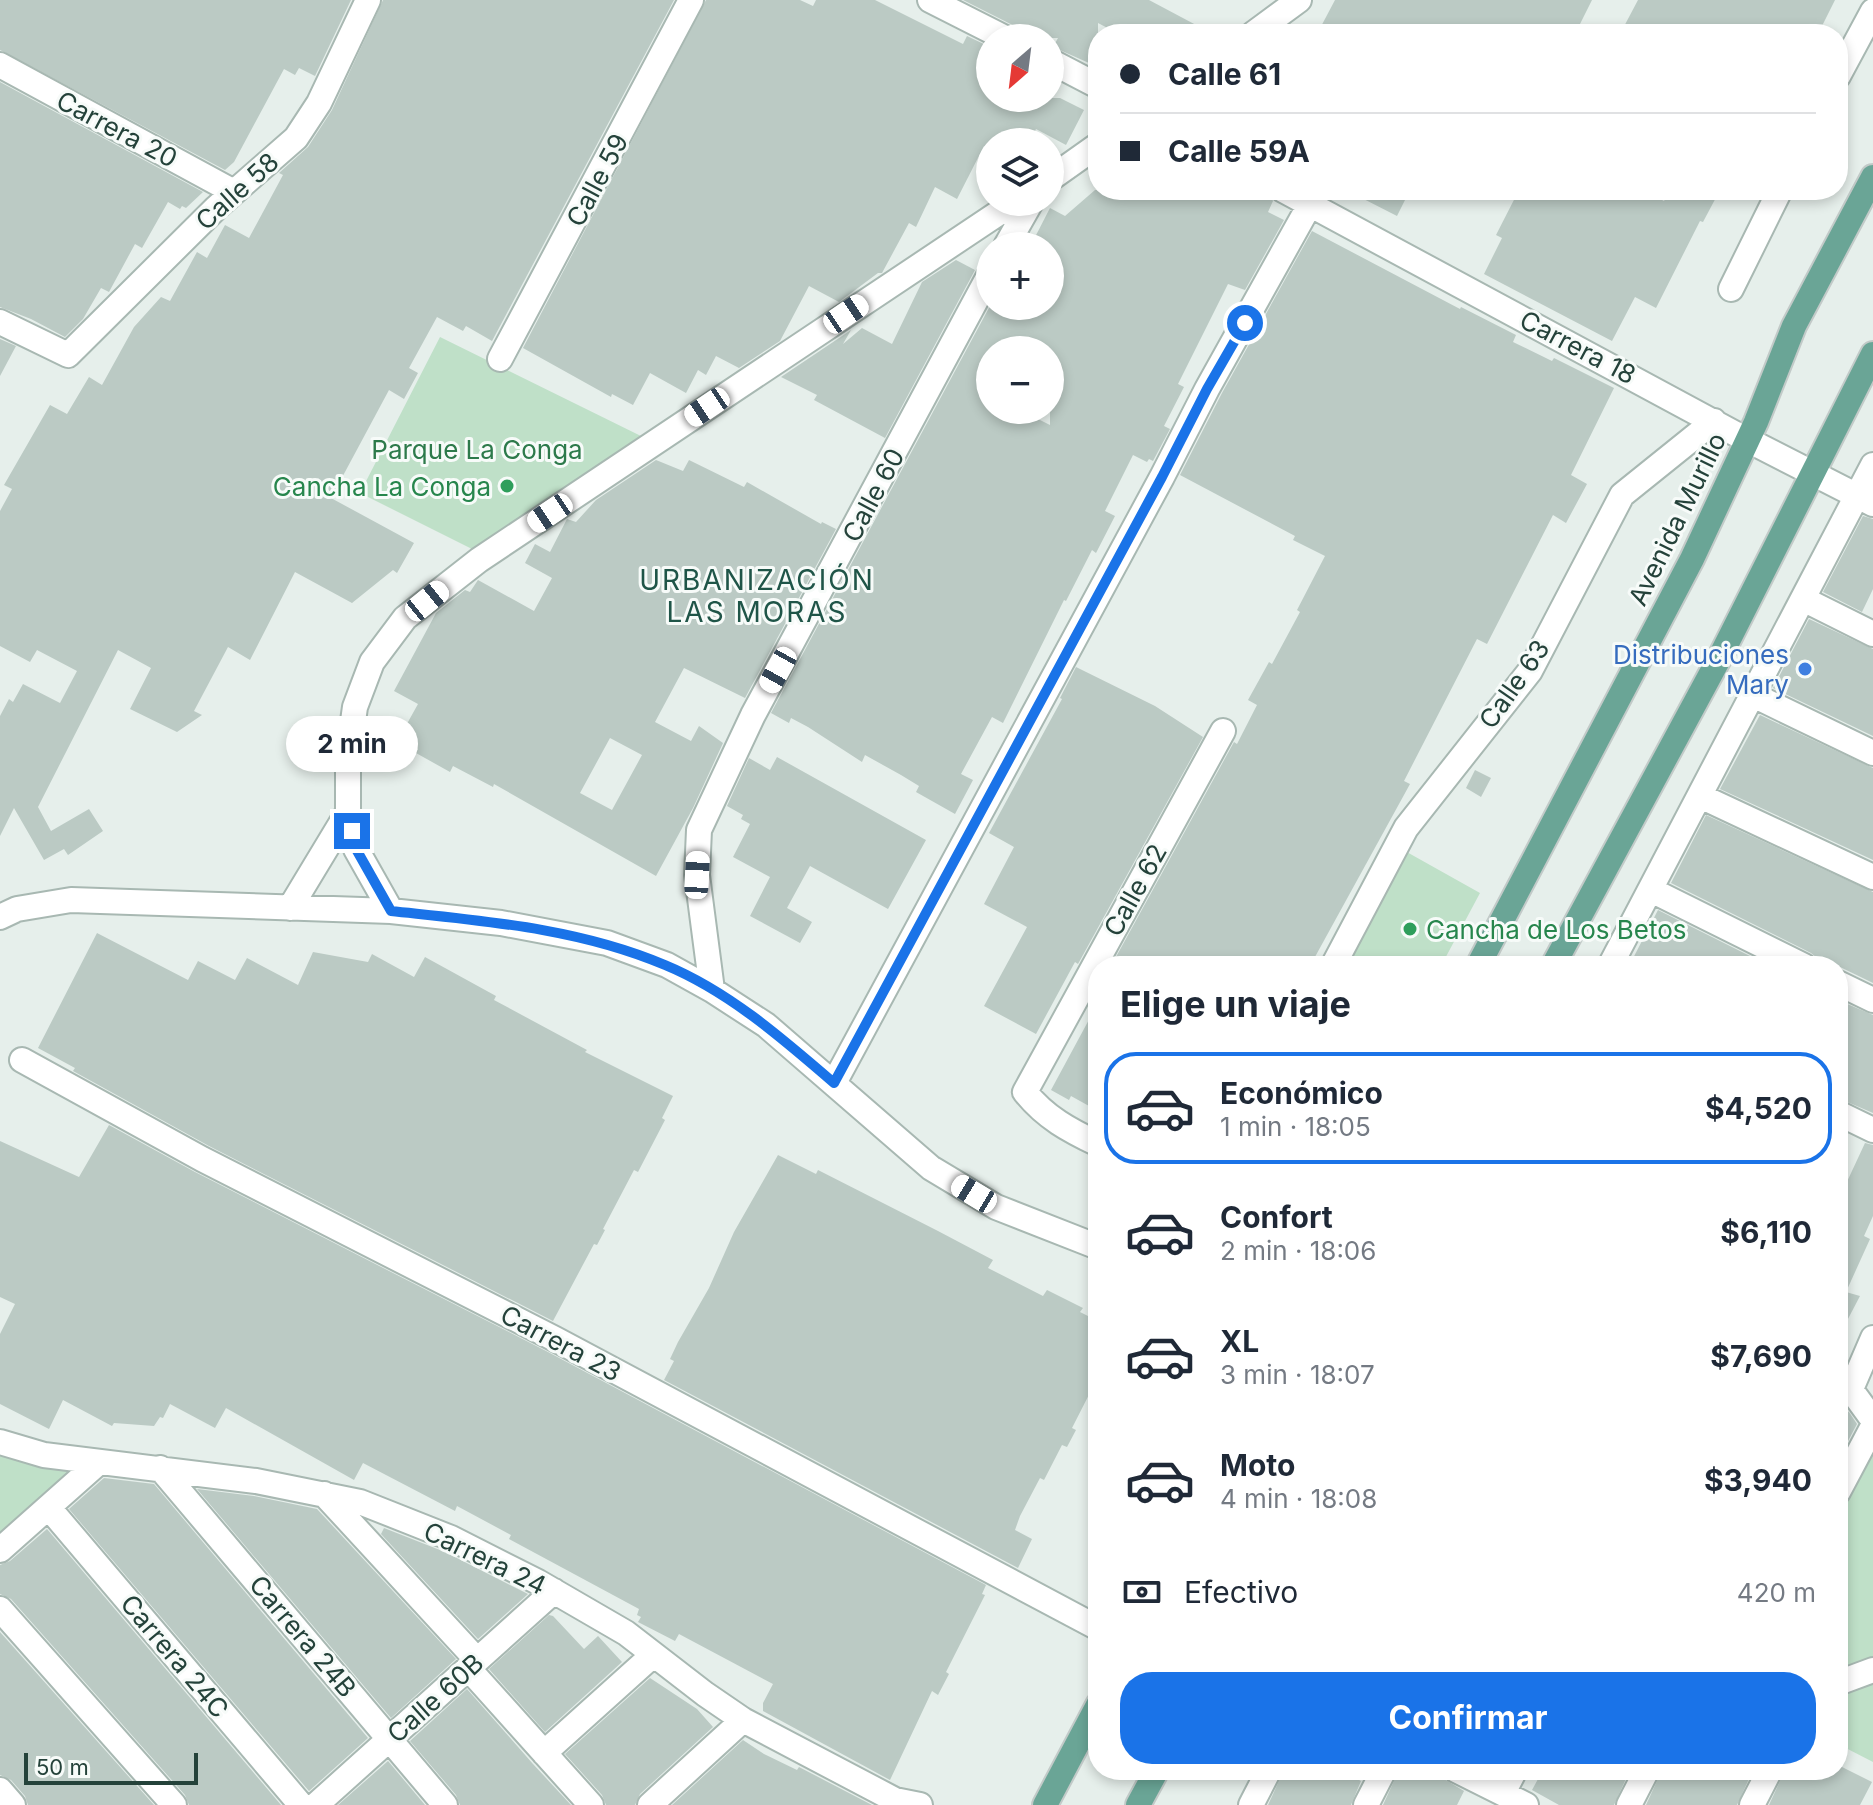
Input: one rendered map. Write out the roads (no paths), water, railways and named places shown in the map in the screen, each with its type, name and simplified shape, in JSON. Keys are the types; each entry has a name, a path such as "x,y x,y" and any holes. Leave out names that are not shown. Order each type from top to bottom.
{"main road":[{"name":"Avenida Murillo","path":"1483,956 1692,559 1747,440 1794,326 1873,177"},
{"path":"1558,956 1721,655 1811,472 1871,364"},
{"path":"1045,1805 1088,1724"},
{"path":"1138,1805 1152,1780"}],"street":[{"name":"Calle 58","path":"0,322 68,355 149,272 296,138 319,103 368,0"},
{"name":"Calle 59","path":"500,359 691,0"},
{"path":"930,0 977,24"},
{"path":"1267,24 1299,0"},
{"path":"1848,57 1873,11"},
{"name":"Carrera 20","path":"0,65 234,192"},
{"path":"1064,68 1088,81"},
{"path":"1064,169 1088,152"},
{"name":"Carrera 18","path":"1299,200 1865,500"},
{"path":"1731,289 1775,200"},
{"path":"834,1083 1207,389 1309,206"},
{"path":"391,911 356,849 348,812 348,757 355,707 372,662 405,618 479,560 994,216"},
{"name":"Calle 60","path":"712,990 697,875 699,830 753,715 976,301"},
{"name":"Calle 63","path":"1338,956 1406,828 1530,671 1622,495 1714,421"},
{"path":"1615,956 1803,599 1865,500 1873,465"},
{"path":"1803,599 1873,634"},
{"path":"1753,695 1873,753"},
{"name":"Calle 62","path":"1100,956 1223,731"},
{"path":"1700,796 1873,877"},
{"path":"290,908 348,812"},
{"path":"1651,890 1784,956"},
{"path":"0,917 17,909 71,900 391,911 501,923 607,943 667,965 766,1025 931,1168 996,1207 1088,1243"},
{"name":"Calle 62","path":"1088,977 1025,1092 1039,1110 1056,1123 1088,1139"},
{"path":"1848,988 1873,1000"},
{"name":"Carrera 23","path":"22,1060 202,1159 555,1339 1088,1623"},
{"path":"1848,1119 1873,1130"},
{"path":"1848,1375 1873,1338"},
{"path":"1848,1386 1873,1420"},
{"path":"1848,1473 1873,1426"},
{"name":"Carrera 24","path":"0,1442 44,1455 160,1468 360,1502 451,1538 554,1591 626,1633 743,1720 895,1800 920,1805"},
{"path":"0,1550 98,1463"},
{"name":"Carrera 24B","path":"160,1468 445,1805"},
{"path":"324,1494 591,1805"},
{"name":"Carrera 24C","path":"49,1508 301,1805"},
{"name":"Calle 60B","path":"316,1805 554,1591"},
{"path":"0,1609 174,1805"},
{"path":"544,1753 653,1655"},
{"path":"1848,1679 1873,1670"},
{"path":"650,1805 743,1720"},
{"path":"1251,1805 1264,1780"},
{"path":"1366,1805 1379,1780"},
{"path":"1471,1780 1496,1796 1526,1805"},
{"path":"1629,1805 1642,1780"},
{"path":"1752,1805 1765,1780"},
{"path":"0,1790 13,1805"}],"place":[{"name":"Cancha La Conga","path":"507,486"},
{"name":"Distribuciones Mary","path":"1805,669"},
{"name":"Cancha de Los Betos","path":"1410,929"}],"district":[{"name":"URBANIZACIÓN LAS MORAS","path":"757,596"}],"park label":[{"name":"Parque La Conga","path":"477,449"}]}
